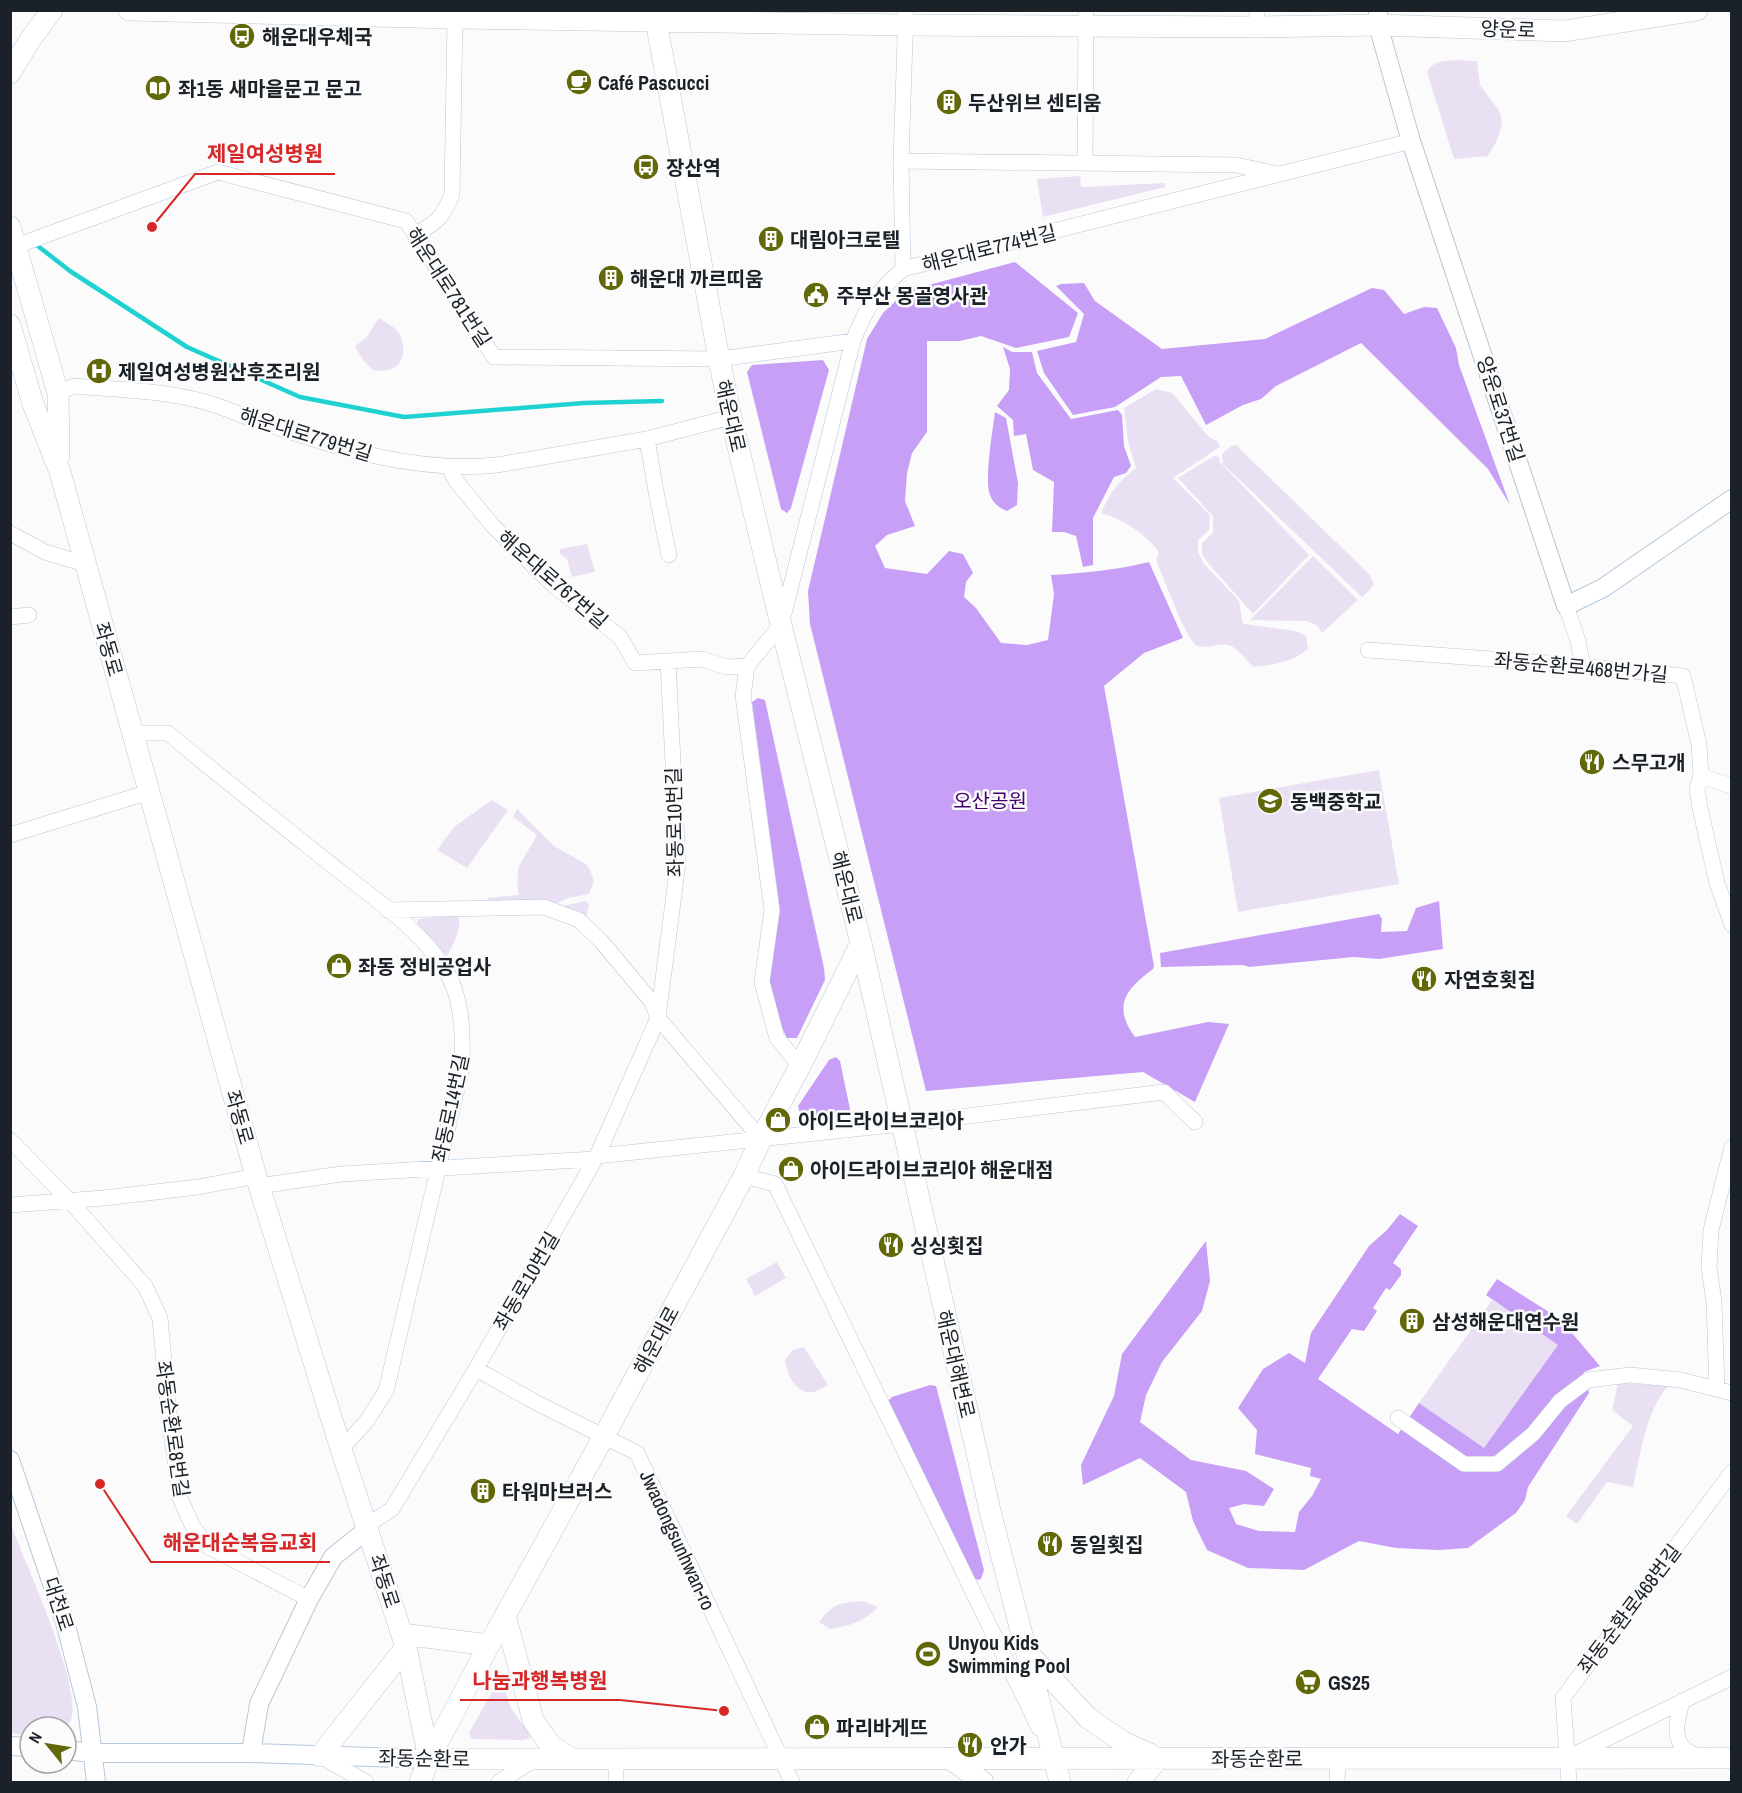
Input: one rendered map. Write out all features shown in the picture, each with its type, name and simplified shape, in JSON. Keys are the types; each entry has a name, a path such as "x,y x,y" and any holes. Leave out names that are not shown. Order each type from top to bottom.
{"main road":[{"path":"10,73 52,10"},
{"name":"양운로","path":"129,10 433,14 455,18 656,16 1378,18 1564,31 1697,10"},
{"name":"해운대로","path":"420,1782 429,1759 505,1615 744,1176 760,1139 800,1066 861,943 781,625 718,359 656,16"},
{"name":"좌동로","path":"13,237 58,393 60,472"},
{"name":"좌동로","path":"10,325 16,362 60,472 258,1181 340,1449 404,1640 429,1759"},
{"name":"해운대해변로","path":"861,943 991,1515 1059,1782"},
{"path":"505,1615 533,1720 551,1746 572,1759"},
{"path":"320,1756 404,1640 489,1645"},
{"path":"1027,1652 1096,1724 1123,1742 1159,1758 1138,1782"},
{"path":"949,1758 983,1782"},
{"name":"좌동순환로","path":"429,1759 1731,1758"}],"street":[{"path":"415,235 445,213 452,194 455,18"},
{"path":"903,269 901,161 906,18"},
{"path":"1085,163 1086,18"},
{"name":"양운로37번길","path":"1378,18 1411,141 1566,606"},
{"name":"해운대로774번길","path":"781,625 853,341 864,314 880,289 903,269 1411,141"},
{"path":"901,161 1236,165 1281,175"},
{"name":"해운대로781번길","path":"13,237 59,231 218,172 406,221 494,357 718,359"},
{"path":"718,359 853,341"},
{"name":"해운대로779번길","path":"58,393 74,386 185,397 337,447 394,459 472,468 647,439 731,417"},
{"path":"647,439 669,555"},
{"name":"해운대로767번길","path":"448,466 456,481 493,526 553,585 620,637 635,663 668,662"},
{"path":"1583,666 1578,641 1566,606 1603,588 1731,500"},
{"path":"12,536 45,552 85,564"},
{"path":"10,617 29,615"},
{"path":"781,625 747,666 743,696 772,910 762,982 777,1038 800,1066"},
{"name":"좌동순환로468번가길","path":"1368,650 1683,676 1699,744 1701,776 1697,789 1700,808 1717,883 1731,925"},
{"path":"668,662 702,659 728,668 747,666"},
{"name":"좌동로10번길","path":"368,1527 392,1509 476,1369 596,1158 658,1018 678,863 668,662"},
{"name":"좌동로14번길","path":"132,733 168,733 387,910 417,935 444,967 456,995 463,1029 462,1067 386,1391 366,1422 340,1449"},
{"path":"1701,776 1731,786"},
{"path":"10,835 149,792"},
{"path":"387,910 544,907 579,920 601,941 652,1002 658,1018 760,1139"},
{"path":"10,1205 341,1174 596,1158 1164,1092 1195,1122"},
{"name":"좌동순환로8번길","path":"10,1140 69,1200 145,1286 160,1318 169,1417 180,1498 193,1527 209,1548 309,1599"},
{"path":"1398,1418 1464,1464 1497,1464 1533,1434 1560,1401 1588,1380 1630,1375 1681,1380 1724,1391 1710,1267 1711,1230 1731,1147"},
{"path":"744,1176 775,1184 1054,1758"},
{"name":"Jwadongsunhwan-ro","path":"476,1369 537,1403 637,1453 782,1758"},
{"name":"대천로","path":"10,1460 65,1622 87,1707 96,1782"},
{"name":"좌동순환로468번길","path":"1569,1782 1563,1698 1731,1472"},
{"path":"251,1753 259,1704 309,1599 333,1557 368,1527"},
{"path":"1568,1757 1731,1677"},
{"path":"1682,1701 1677,1732 1681,1745 1699,1758"},
{"name":"좌동순환로","path":"78,1751 251,1753 429,1759"},
{"path":"320,1756 366,1782"},
{"path":"1337,1782 1338,1757"},
{"path":"615,1758 615,1782"},
{"path":"782,1758 792,1782"},
{"path":"498,1782 535,1759"}],"shaded area":[{"path":"1442,61 1477,61 1480,85 1500,112 1502,125 1488,156 1454,159 1427,72 1430,67"},
{"path":"1080,176 1081,187 1165,183 1165,187 1043,217 1037,179"},
{"path":"379,318 397,331 401,336 403,346 402,359 396,367 380,371 373,370 363,360 355,346 366,338"},
{"path":"1156,389 1172,393 1220,447 1173,478 1210,515 1209,530 1198,540 1198,552 1204,564 1239,601 1243,624 1296,631 1306,636 1308,649 1296,657 1275,664 1253,667 1229,645 1200,647 1196,645 1180,619 1156,560 1159,552 1147,538 1133,528 1101,513 1115,488 1136,468 1128,442 1124,408"},
{"path":"1236,445 1370,575 1374,584 1370,590 1362,597 1223,464 1222,454 1231,446"},
{"path":"1214,456 1219,457 1220,462 1309,555 1253,614 1202,554 1202,543 1213,533 1213,516 1178,478"},
{"path":"587,544 595,572 572,577 567,559 560,554 560,549"},
{"path":"1313,556 1358,600 1322,633 1317,625 1307,621 1250,620"},
{"path":"1379,770 1399,884 1238,912 1219,798"},
{"path":"492,800 508,810 467,868 437,850 454,827"},
{"path":"517,809 554,846 586,864 594,881 589,894 569,898 553,905 488,903 488,898 519,895 517,881 519,866 537,835 513,817"},
{"path":"585,901 589,904 586,920 559,907"},
{"path":"455,915 459,918 456,937 447,956 442,955 417,924 418,919"},
{"path":"777,1262 786,1278 755,1296 746,1279"},
{"path":"1492,1300 1559,1345 1484,1449 1419,1403"},
{"path":"804,1347 828,1385 814,1392 802,1391 790,1377 786,1366 785,1360 793,1350"},
{"path":"1618,1383 1668,1386 1654,1408 1649,1421 1633,1487 1607,1482 1577,1524 1566,1516 1633,1426 1612,1410"},
{"path":"10,1522 61,1653 72,1703 71,1715 18,1715 18,1734 11,1733"},
{"path":"863,1601 878,1607 862,1620 830,1629 819,1622 838,1605"},
{"path":"502,1682 510,1706 531,1738 524,1740 471,1739 469,1733 497,1683"}],"green space":[{"name":"오산공원","path":"1015,262 1078,313 1069,337 1016,348 981,336 960,341 927,341 927,432 912,453 907,473 905,501 915,526 887,535 875,546 885,568 927,574 949,551 963,554 973,573 966,582 964,597 976,608 1001,643 1027,645 1048,640 1054,594 1051,575 1101,571 1149,562 1183,638 1144,653 1104,686 1154,966 1129,991 1123,1007 1128,1026 1135,1037 1208,1022 1229,1024 1195,1102 1143,1072 926,1091 810,624 808,591 867,339 883,313 906,291"},
{"path":"1084,283 1095,301 1162,349 1265,339 1372,288 1384,290 1404,314 1424,307 1437,308 1456,348 1459,365 1510,505 1488,469 1361,343 1276,386 1261,399 1243,405 1206,425 1181,376 1161,377 1115,407 1073,415 1044,373 1037,351 1076,342 1084,314 1056,286"},
{"path":"1003,347 1012,352 1032,352 1037,373 1071,419 1118,410 1122,415 1124,446 1131,466 1126,473 1114,477 1093,518 1093,565 1083,567 1076,536 1064,532 1052,532 1054,482 1033,470 1026,434 1014,436 1013,420 997,406 1009,390 1010,369"},
{"path":"823,360 829,370 791,508 787,513 781,509 747,372 752,365"},
{"path":"995,412 1006,418 1018,483 1017,505 1007,511 995,503 988,488 988,467"},
{"path":"758,698 765,700 824,968 825,980 797,1038 787,1038 780,1024 769,982 780,911 752,702"},
{"path":"1439,901 1443,949 1379,959 1354,957 1249,967 1243,965 1161,967 1160,953 1379,914 1382,919 1381,932 1407,931 1416,908"},
{"path":"836,1057 840,1061 852,1119 848,1125 804,1128 798,1106 829,1060"},
{"path":"1400,1214 1418,1226 1393,1263 1401,1269 1401,1275 1390,1290 1386,1288 1373,1308 1377,1311 1364,1331 1352,1329 1318,1379 1398,1434 1419,1403 1484,1448 1558,1345 1486,1295 1497,1279 1560,1319 1600,1366 1584,1372 1589,1393 1528,1487 1525,1500 1516,1513 1468,1548 1439,1550 1396,1548 1359,1541 1304,1570 1248,1568 1207,1550 1193,1521 1186,1492 1140,1458 1083,1485 1081,1465 1114,1396 1122,1354 1206,1241 1210,1281 1202,1311 1162,1362 1146,1395 1140,1422 1191,1460 1246,1471 1274,1489 1264,1506 1244,1504 1229,1508 1236,1524 1259,1531 1295,1532 1299,1512 1312,1496 1321,1479 1310,1476 1311,1468 1255,1454 1257,1430 1238,1408 1263,1369 1289,1353 1305,1363 1311,1333 1369,1246"},
{"path":"930,1385 936,1386 984,1570 981,1579 977,1580 971,1574 888,1401 892,1397"}],"waterway":[{"path":"34,243 70,271 187,347 300,397 404,417 584,403 662,401"}],"place":[{"name":"해운대우체국","path":"242,36"},
{"name":"Café Pascucci","path":"579,82"},
{"name":"좌1동 새마을문고 문고","path":"158,88"},
{"name":"두산위브 센티움","path":"949,102"},
{"name":"장산역","path":"646,167"},
{"name":"제일여성병원","path":"152,227"},
{"name":"대림아크로텔","path":"771,239"},
{"name":"해운대 까르띠움","path":"611,278"},
{"name":"주부산 몽골영사관","path":"816,295"},
{"name":"제일여성병원산후조리원","path":"99,371"},
{"name":"스무고개","path":"1592,762"},
{"name":"동백중학교","path":"1270,801"},
{"name":"좌동 정비공업사","path":"339,966"},
{"name":"자연호횟집","path":"1424,979"},
{"name":"아이드라이브코리아","path":"778,1120"},
{"name":"아이드라이브코리아 해운대점","path":"791,1169"},
{"name":"싱싱횟집","path":"891,1245"},
{"name":"삼성해운대연수원","path":"1412,1321"},
{"name":"해운대순복음교회","path":"100,1484"},
{"name":"타워마브러스","path":"483,1491"},
{"name":"동일횟집","path":"1050,1544"},
{"name":"Unyou Kids Swimming Pool","path":"928,1654"},
{"name":"GS25","path":"1308,1682"},
{"name":"나눔과행복병원","path":"724,1711"},
{"name":"파리바게뜨","path":"817,1727"},
{"name":"안가","path":"970,1745"}]}
